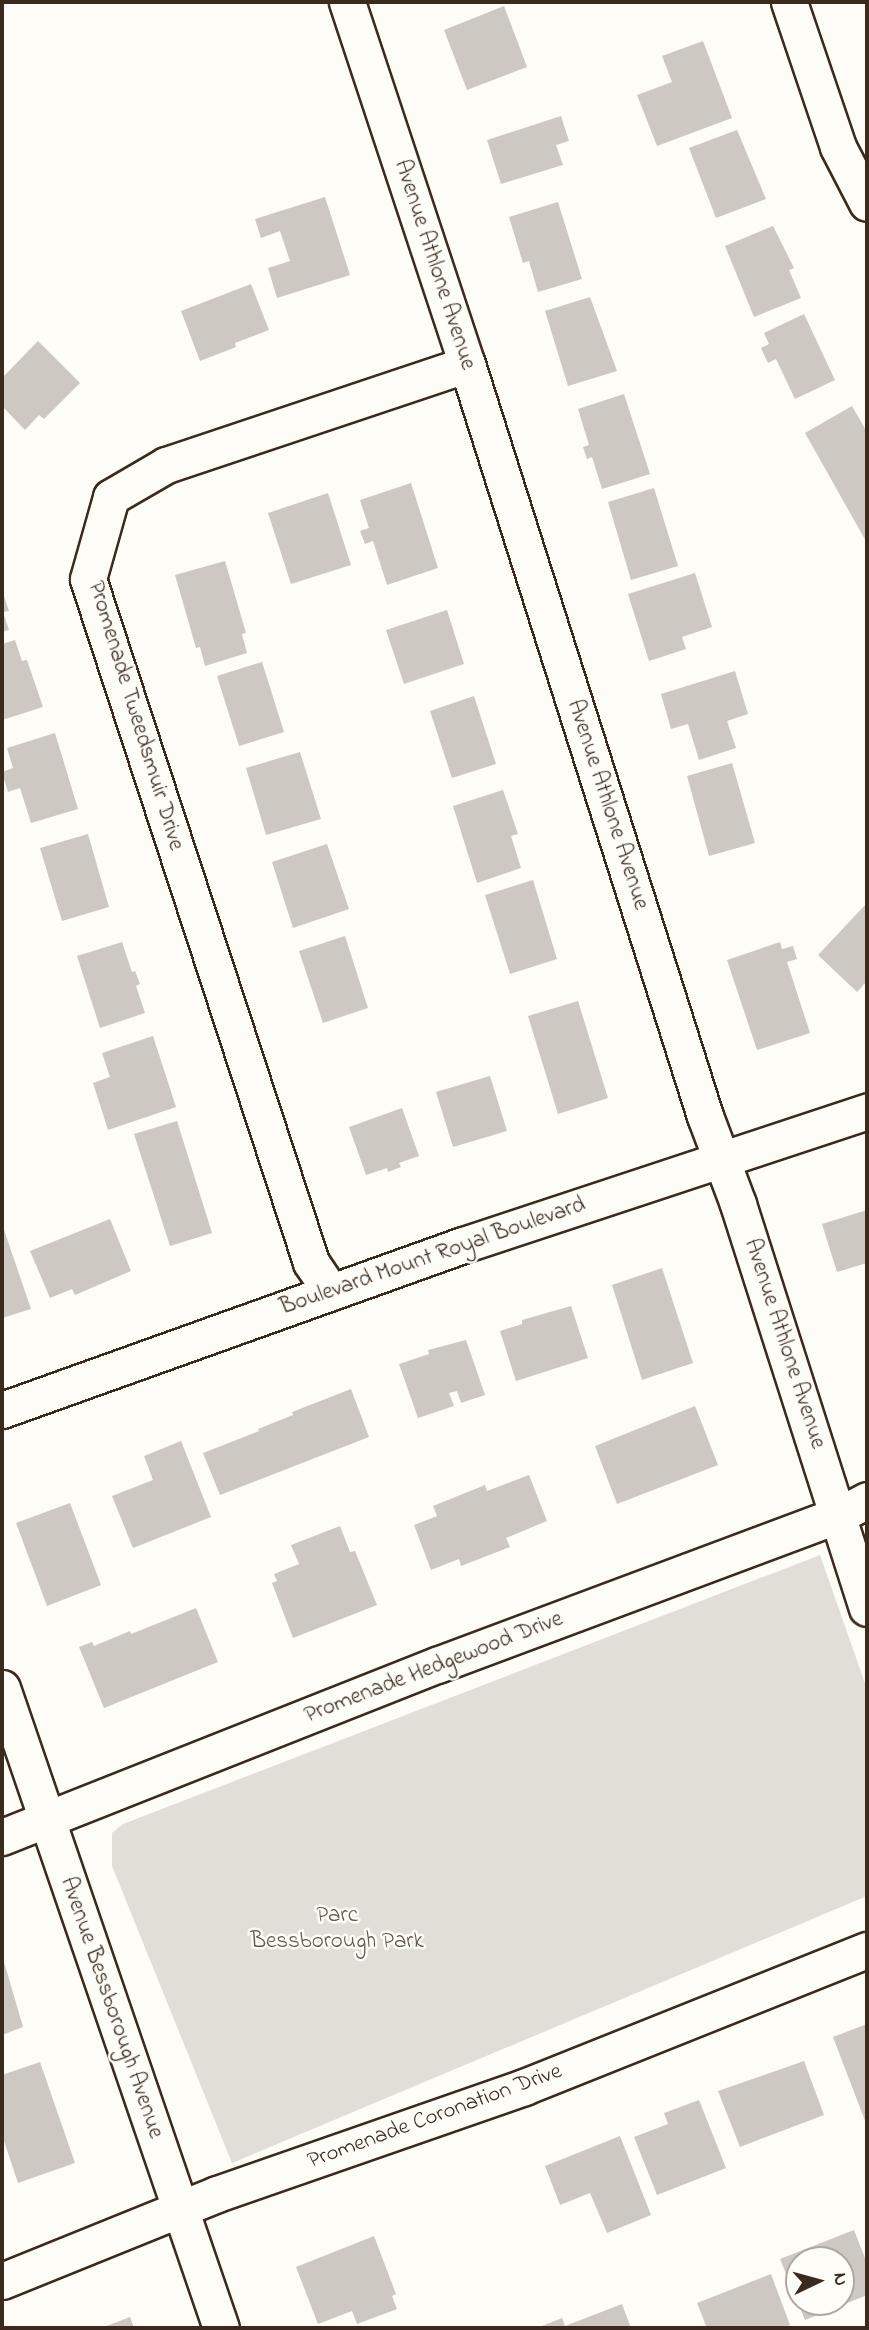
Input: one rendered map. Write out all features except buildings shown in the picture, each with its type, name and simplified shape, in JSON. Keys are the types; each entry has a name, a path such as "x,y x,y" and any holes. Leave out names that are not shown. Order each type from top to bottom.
{"street":[{"name":"Avenue Athlone Avenue","path":"347,2 467,364 705,1116 853,1508 867,1608"},
{"path":"789,2 838,147 867,203"},
{"name":"Promenade Tweedsmuir Drive","path":"331,1292 312,1262 88,579 111,497 166,465 467,364"},
{"name":"Boulevard Mount Royal Boulevard","path":"2,1410 331,1292 721,1158 867,1111"},
{"name":"Promenade Hedgewood Drive","path":"2,1837 438,1665 853,1508"},
{"name":"Avenue Bessborough Avenue","path":"2,1688 221,2328"},
{"name":"Promenade Coronation Drive","path":"2,2281 179,2209 524,2087 867,1950"}],"green space":[{"name":"Parc Bessborough Park","path":"820,1555 867,1689 867,1896 232,2163 112,1866 112,1833 123,1824"}]}
